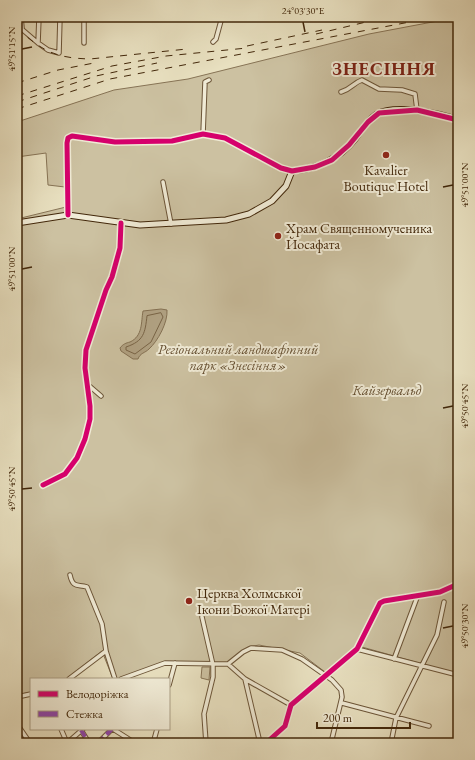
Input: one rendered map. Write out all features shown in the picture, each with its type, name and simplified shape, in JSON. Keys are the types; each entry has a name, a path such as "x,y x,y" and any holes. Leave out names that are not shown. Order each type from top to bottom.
{"street":[{"path":"21,17 22,28"},
{"path":"38,43 39,17"},
{"path":"17,25 38,43 58,53 60,52 60,17"},
{"path":"84,17 84,43"},
{"path":"213,42 216,39 222,17"},
{"path":"202,134 205,82 209,80"},
{"path":"341,92 351,89 354,84 362,80 379,88 402,90 415,94 417,110"},
{"path":"68,215 66,143 68,138 72,136 115,142 172,141 202,134 225,138 273,164 292,171 322,165 332,160 349,146 368,122 379,113 417,110 458,120"},
{"path":"17,223 68,215 140,226 226,220 255,212 272,201 290,180 292,171"},
{"path":"163,182 171,224"},
{"path":"43,485 65,474 77,458 85,439 90,419 90,406 85,368 86,350 106,290 112,277 120,248 121,224"},
{"path":"87,384 101,396"},
{"path":"70,575 73,584 86,587 90,593 102,624 106,651 115,678"},
{"path":"266,743 285,726 291,705 357,649 379,604 384,601 440,592 458,584"},
{"path":"394,659 418,595"},
{"path":"391,743 396,718 437,635 444,602"},
{"path":"202,617 212,665 213,683 204,714 206,743"},
{"path":"124,678 160,664 228,664 247,649 262,648 293,654 338,684 342,690 342,703 331,743"},
{"path":"357,649 458,675"},
{"path":"70,678 106,651"},
{"path":"170,681 175,663"},
{"path":"228,664 245,679 291,705"},
{"path":"245,679 260,743"},
{"path":"17,697 30,694"},
{"path":"342,703 429,726"},
{"path":"17,724 30,743"},
{"path":"61,730 67,743 82,730 90,743"},
{"path":"98,743 111,730"},
{"path":"114,730 135,743"},
{"path":"151,743 157,730"}],"green space":[{"name":"Регіональний ландшафтний парк «Знесіння»","path":"443,20 458,20 458,674 362,647 353,649 325,672 300,653 259,645 248,647 226,663 164,662 125,678 113,678 102,651 67,678 30,678 30,692 17,695 17,219 66,207 65,187 48,185 46,153 17,157 17,122 114,90 188,79 369,34"},
{"path":"202,667 210,667 209,680 201,678"}],"water":[{"path":"161,309 167,310 166,320 162,331 152,346 140,355 138,359 133,359 121,351 121,347 137,336 143,311"}],"railway":[{"path":"316,34 387,17"},
{"path":"17,109 110,79 436,17"},
{"path":"17,28 42,48 67,57 90,59 187,49"},
{"path":"247,46 322,30"},
{"path":"17,96 112,66 166,56 247,48"},
{"path":"17,83 58,70 94,63"},
{"path":"17,102 96,76 157,63"}],"marked path":[{"path":"81,730 89,743"},
{"path":"98,743 111,730"}],"cycle path":[{"path":"68,215 67,143 68,138 72,136 115,142 172,141 203,134 225,138 281,168 292,171 315,167 332,160 349,145 368,122 379,113 417,110 458,120"},
{"path":"43,485 65,474 77,458 85,439 90,419 90,406 85,368 86,350 106,290 112,277 120,248 121,223"},
{"path":"266,743 285,726 291,705 357,649 380,603 384,601 440,592 458,584"}],"place":[{"name":"Kavalier Boutique Hotel","path":"386,155"},
{"name":"Храм Священномученика Йосафата","path":"278,236"},
{"name":"Церква Холмської Ікони Божої Матері","path":"189,601"}],"district":[{"name":"ЗНЕСІННЯ","path":"384,68"}],"park label":[{"name":"Кайзервальд","path":"387,390"}]}
